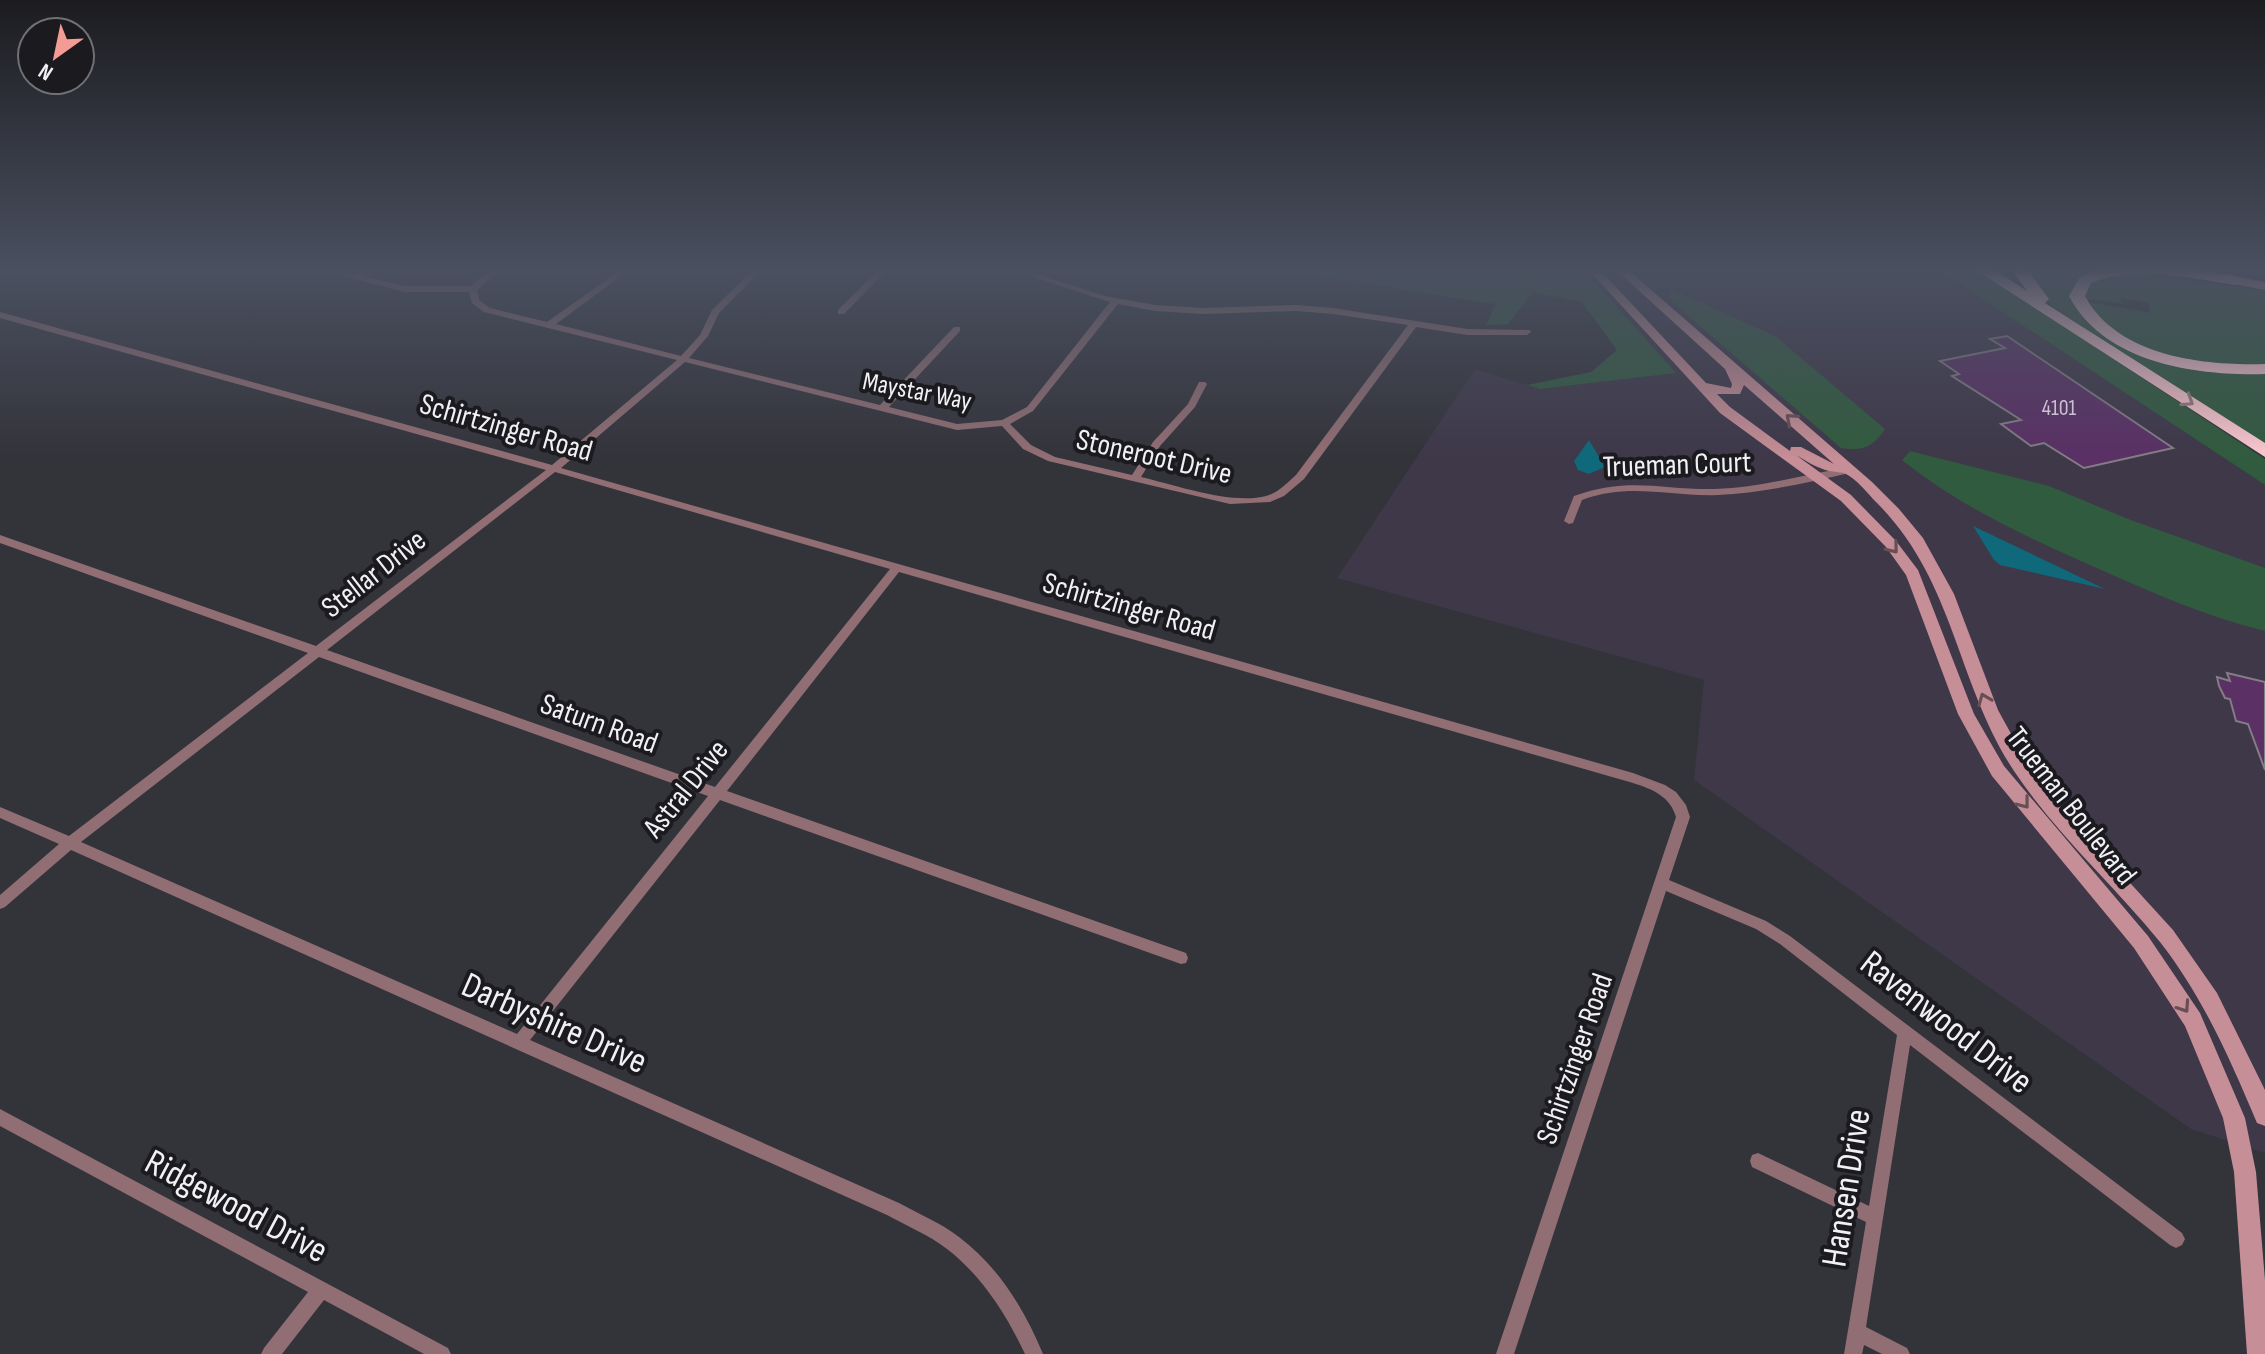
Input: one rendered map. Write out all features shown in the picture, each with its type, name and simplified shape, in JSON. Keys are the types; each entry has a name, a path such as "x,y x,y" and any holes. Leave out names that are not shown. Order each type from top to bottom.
{"highway":[{"path":"2080,331 2265,451"},
{"path":"2086,331 2152,377"},
{"path":"2111,331 2142,349 2202,366 2225,370 2265,369"}],"main road":[{"name":"Trueman Boulevard","path":"1651,331 1725,410 1816,475 1862,513 1913,574 1926,601 1966,714 1998,771 2141,942 2193,1020 2234,1118 2245,1172 2259,1354"},
{"name":"Trueman Boulevard","path":"1689,331 1850,470 1889,507 1925,553 1951,607 1991,717 2005,741 2046,799 2167,937 2196,978 2223,1020 2265,1116"},
{"path":"1701,384 1723,392 1736,391 1736,378 1718,357"},
{"path":"1748,427 1819,463 1850,470"},
{"path":"1816,475 1834,480 1860,495 1925,553"}],"street":[{"name":"Schirtzinger Road","path":"58,331 553,469 1659,788 1677,801 1683,817 1505,1354"},
{"name":"Maystar Way","path":"568,331 957,427 1004,423 1020,416 1038,400 1092,331"},
{"name":"Stellar Drive","path":"0,903 70,843 553,469 682,360 706,331"},
{"path":"882,409 955,331"},
{"name":"Stoneroot Drive","path":"1004,423 1038,454 1230,501 1266,500 1280,494 1300,477 1408,331"},
{"path":"1462,331 1527,332"},
{"path":"1135,479 1156,444 1192,405 1202,384"},
{"name":"Trueman Court","path":"1569,521 1578,498 1610,488 1638,486 1731,492 1850,470"},
{"name":"Saturn Road","path":"0,539 1181,958"},
{"name":"Astral Drive","path":"519,1043 896,569"},
{"name":"Darbyshire Drive","path":"0,812 893,1209 951,1242 976,1263 1000,1292 1034,1354"},
{"name":"Ravenwood Drive","path":"1662,883 1761,925 1806,955 2176,1239"},
{"name":"Hansen Drive","path":"1853,1354 1905,1031"},
{"name":"Ridgewood Drive","path":"0,1117 442,1354"},
{"path":"1758,1161 1874,1217"},
{"path":"270,1354 322,1289"},
{"path":"1857,1332 1901,1354"}],"shaded area":[{"path":"1638,331 2032,331 2265,485 2265,1153 2191,1129 1694,780 1704,680 1337,578 1475,369 1540,389 1675,373"}],"green space":[{"path":"1603,331 1639,331 1676,373 1540,389 1527,385 1591,372 1617,350"},
{"path":"1706,331 1764,331 1775,336 1885,429 1866,447 1841,448"},
{"path":"2032,331 2071,331 2265,459 2265,485"},
{"path":"2089,331 2103,331 2142,352 2265,373 2265,449"},
{"path":"2113,331 2265,331 2265,366 2205,363 2160,353"},
{"path":"1910,451 2049,486 2128,519 2265,568 2265,631 2180,604 2022,534 1948,493 1902,460"}],"water":[{"path":"1589,440 1605,467 1589,474 1578,470 1574,461"},
{"path":"1973,526 2105,589 2000,565"}],"building":[{"path":"2007,336 2173,448 2084,468 2044,443 2031,446 2001,424 2021,420 1952,376 1959,374 1940,361 2005,348 1990,339"},
{"path":"2227,673 2265,682 2265,770 2248,724 2236,721 2230,699 2225,698 2219,686 2217,677 2230,681"}]}
